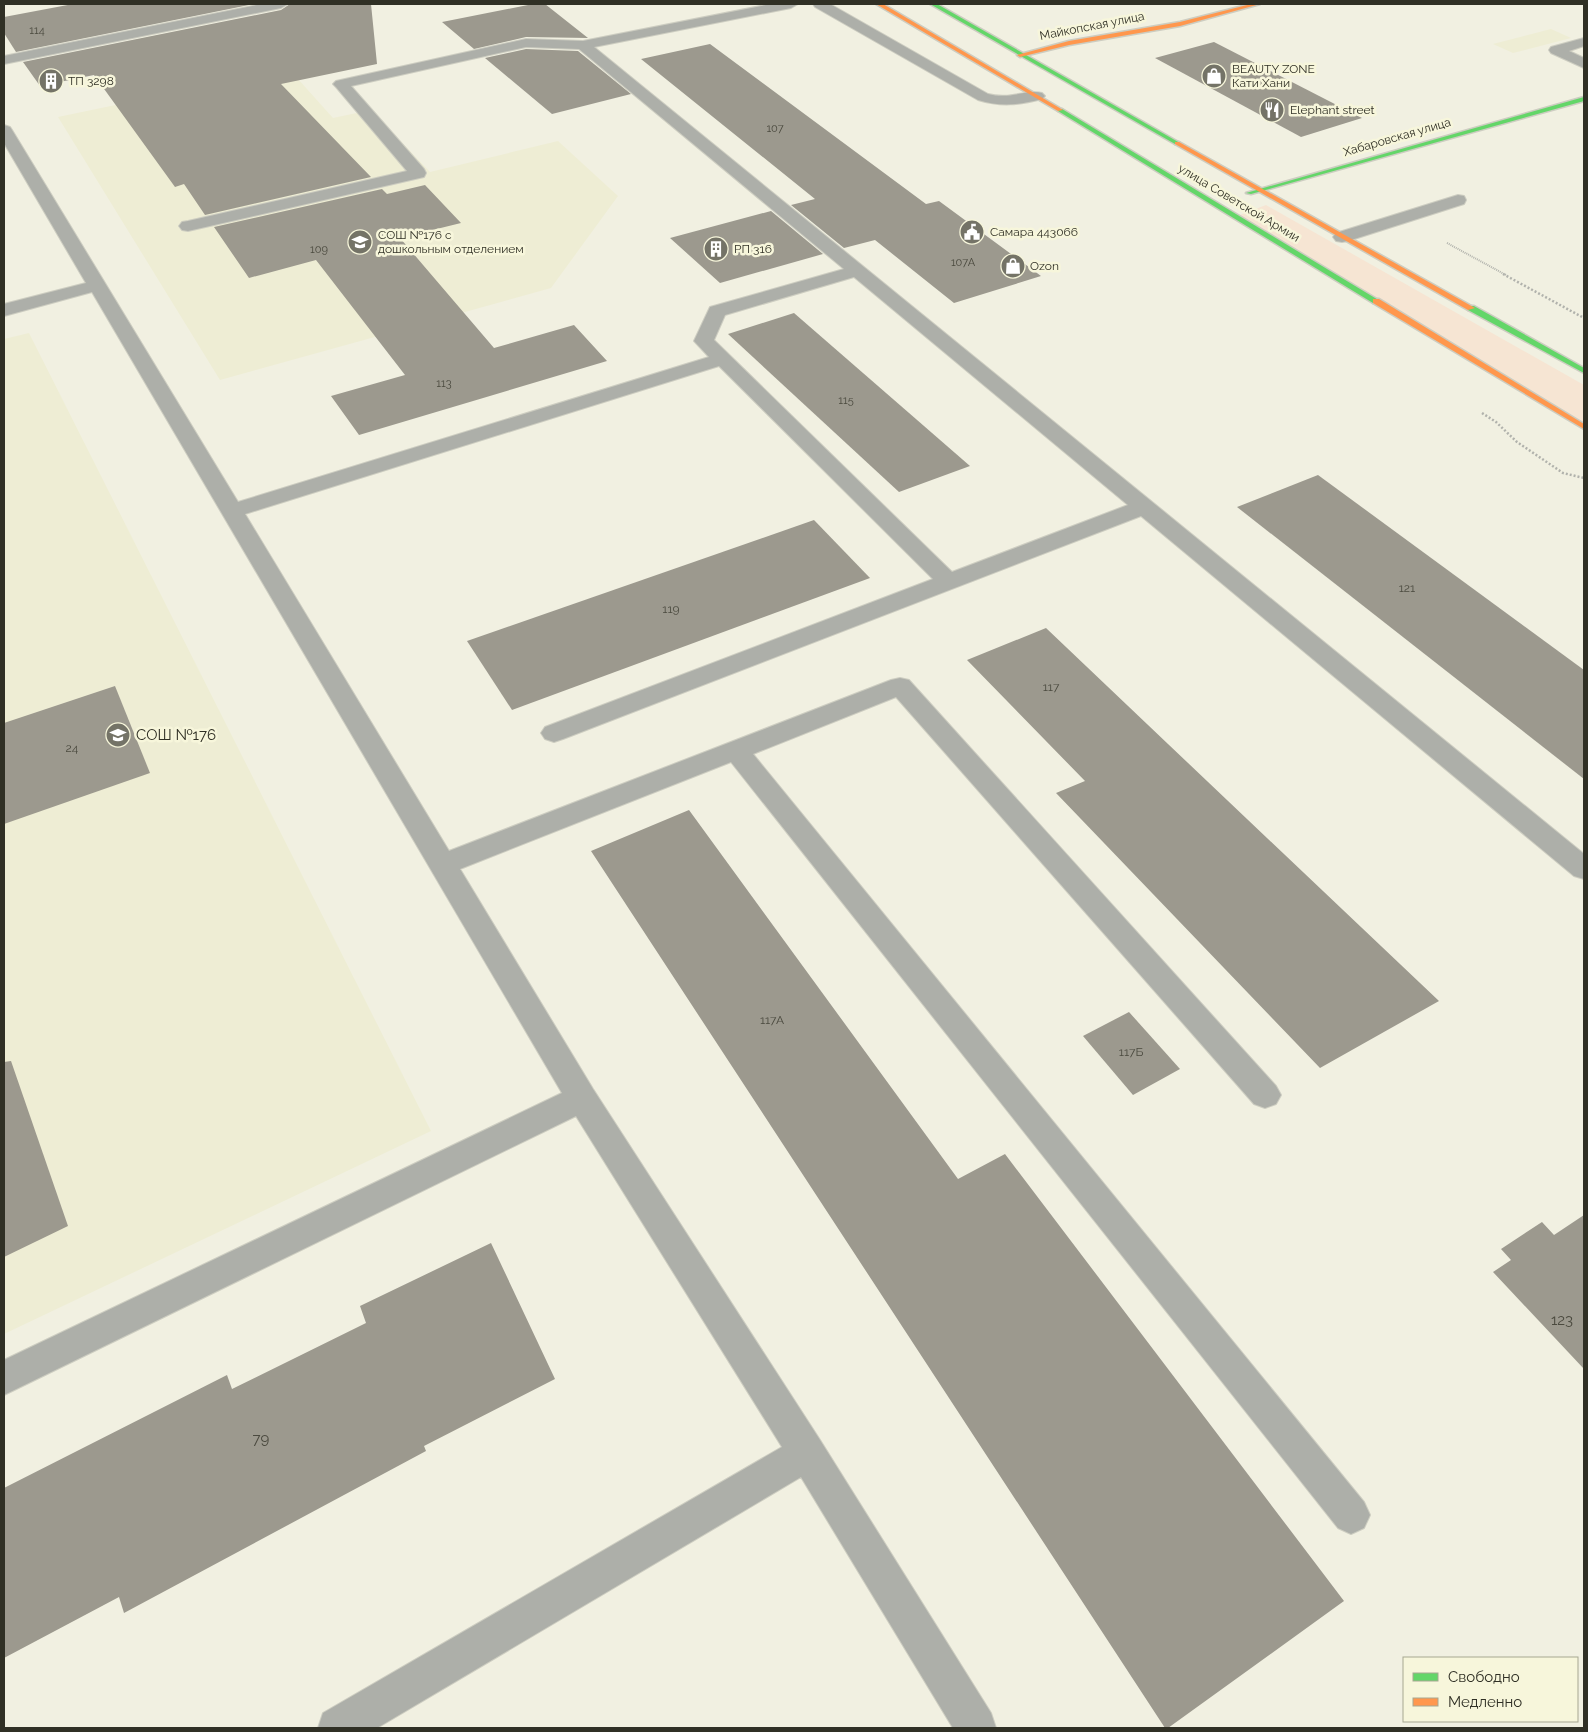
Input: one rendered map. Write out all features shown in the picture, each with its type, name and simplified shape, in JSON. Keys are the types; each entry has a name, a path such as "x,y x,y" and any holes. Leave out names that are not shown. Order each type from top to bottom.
{"main road":[{"name":"улица Советской Армии","path":"879,4 1037,96 1584,427"},
{"name":"улица Советской Армии","path":"933,4 1342,237 1584,371"},
{"name":"Майкопская улица","path":"1020,55 1180,24 1257,4"},
{"name":"Хабаровская улица","path":"1219,207 1258,189 1584,99"}],"lane":[{"path":"4,60 281,4"},
{"path":"188,226 418,172 341,84 526,44 583,45 791,4"},
{"path":"820,4 984,97 996,102 1010,103 1037,96"},
{"path":"1584,42 1556,50 1584,64"},
{"path":"583,45 1584,869"},
{"path":"4,130 582,1098 807,1453 976,1728"},
{"path":"1342,237 1458,200"},
{"path":"856,271 717,311 704,341 949,582"},
{"path":"4,310 98,285"},
{"path":"233,512 722,359"},
{"path":"554,733 1144,507"},
{"path":"443,865 900,686 1265,1095"},
{"path":"736,750 1351,1515"},
{"path":"4,1378 582,1098"},
{"path":"338,1728 807,1453"}],"shaded area":[{"path":"1551,29 1571,38 1513,53 1493,44"},
{"name":"СОШ №176 с дошкольным отделением","path":"289,69 333,118 371,110 430,172 558,141 618,196 551,288 220,380 58,117"},
{"path":"1266,205 1584,385 1584,425 1237,216"},
{"name":"СОШ №176","path":"29,333 431,1131 4,1334 4,339"}],"building":[{"path":"73,4 254,4 16,52 4,33 4,17"},
{"path":"290,4 371,4 377,64 281,84 371,177 205,215 184,184 175,187 94,75 40,86 23,62 281,10"},
{"path":"533,4 545,4 588,38 526,37 474,49 442,22"},
{"path":"1214,42 1362,118 1301,137 1155,58"},
{"path":"710,44 926,204 939,201 1041,276 954,303 875,240 844,248 791,205 815,199 641,59"},
{"path":"526,49 578,51 631,94 552,114 485,58"},
{"path":"425,185 461,223 400,238 494,348 574,325 607,361 359,435 331,396 405,375 316,260 249,278 214,227 382,189 387,194"},
{"path":"771,211 823,254 720,283 670,238"},
{"path":"794,313 970,466 899,492 728,334"},
{"path":"1318,475 1584,670 1584,779 1237,507"},
{"path":"814,520 870,578 512,710 467,641"},
{"path":"1046,628 1439,1001 1320,1068 1056,793 1085,781 967,660"},
{"path":"115,686 150,773 4,824 4,723"},
{"path":"689,810 958,1179 1005,1154 1344,1601 1168,1728 1165,1728 591,851"},
{"path":"1129,1012 1180,1069 1133,1095 1083,1036"},
{"path":"11,1061 68,1226 4,1257 4,1062"},
{"path":"1584,1215 1584,1369 1493,1272 1511,1260 1501,1249 1542,1222 1554,1235"},
{"path":"491,1243 555,1379 424,1446 426,1451 124,1613 119,1597 4,1658 4,1488 227,1375 232,1389 366,1323 360,1306"}],"traffic: fast":[{"path":"933,4 1177,143"},
{"path":"1249,193 1584,99"},
{"path":"1060,110 1376,301"},
{"path":"1471,308 1584,371"}],"traffic: slow":[{"path":"879,4 1060,110"},
{"path":"1020,55 1069,43 1180,24 1257,4"},
{"path":"1177,143 1471,308"},
{"path":"1376,301 1584,427"}],"place":[{"name":"BEAUTY ZONE Кати Хани","path":"1214,76"},
{"name":"ТП 3298","path":"51,81"},
{"name":"Elephant street","path":"1272,110"},
{"name":"Самара 443066","path":"972,232"},
{"name":"СОШ №176 с дошкольным отделением","path":"360,242"},
{"name":"РП 316","path":"716,249"},
{"name":"Ozon","path":"1013,266"},
{"name":"СОШ №176","path":"118,735"}]}
